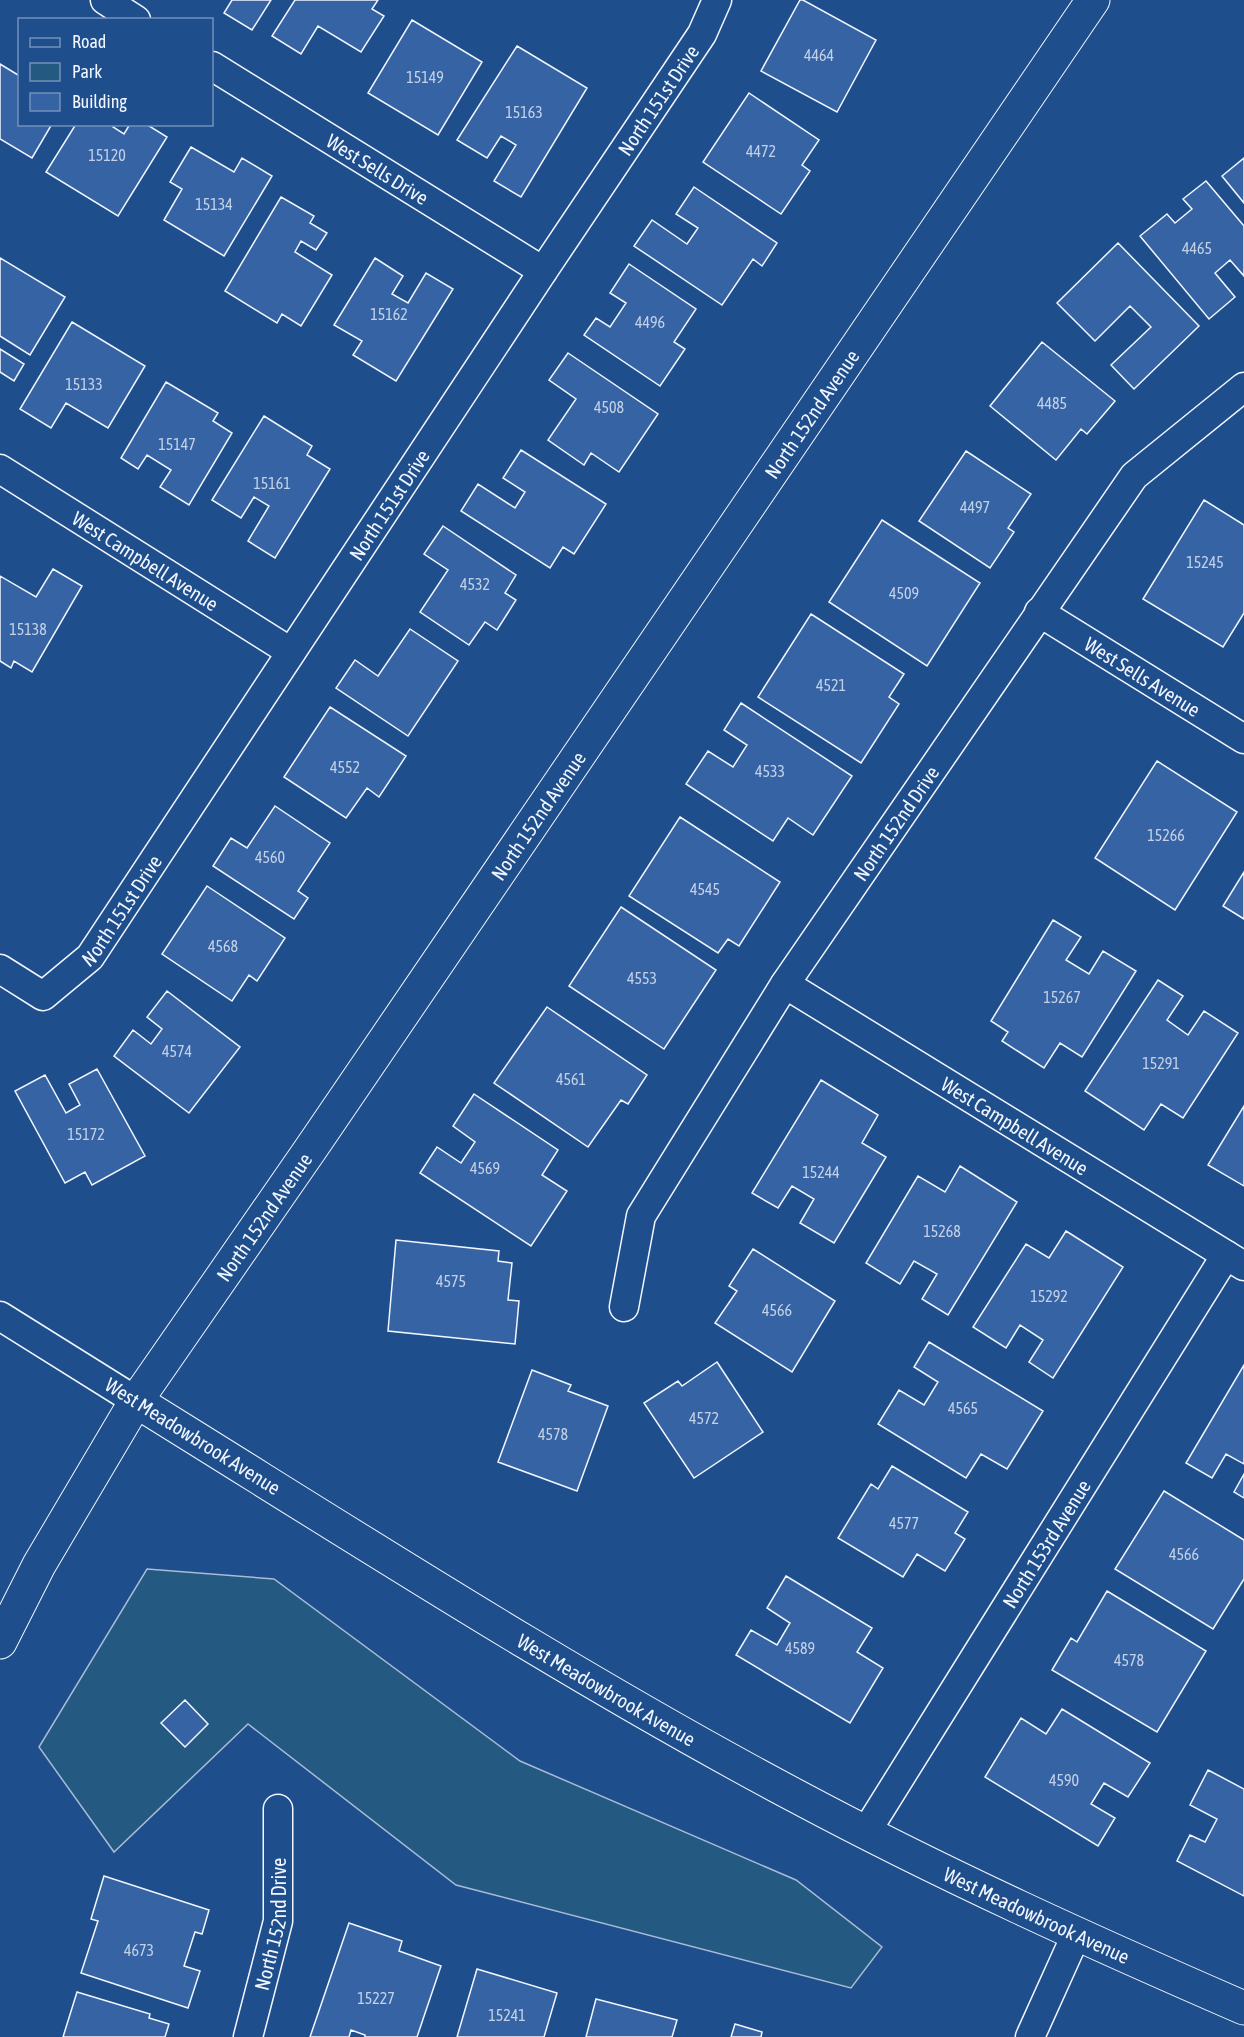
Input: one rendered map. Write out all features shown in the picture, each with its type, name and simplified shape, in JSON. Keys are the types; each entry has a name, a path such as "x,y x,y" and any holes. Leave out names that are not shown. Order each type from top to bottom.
{"street":[{"path":"105,0 133,18"},
{"name":"North 151st Drive","path":"0,969 44,996 90,957 702,34 717,0"},
{"name":"North 152nd Avenue","path":"0,1642 39,1565 136,1401 1093,0"},
{"name":"West Sells Drive","path":"213,67 543,271"},
{"name":"North 152nd Drive","path":"624,1307 640,1216 785,984 1134,476 1244,387"},
{"name":"West Campbell Avenue","path":"0,469 291,652"},
{"name":"West Sells Avenue","path":"1039,612 1244,739"},
{"name":"West Campbell Avenue","path":"785,984 1235,1260"},
{"name":"North 153rd Avenue","path":"866,1832 1235,1260"},
{"name":"West Meadowbrook Avenue","path":"0,1316 549,1657 709,1748 866,1832 1076,1935 1244,2008"},
{"name":"North 152nd Drive","path":"248,2037 278,1921 278,1809"},
{"path":"1030,2037 1076,1935"}],"green space":[{"path":"147,1569 274,1579 520,1761 796,1880 882,1947 851,1988 456,1885 248,1724 114,1852 39,1747"}],"building":[{"path":"232,0 271,0 252,30 224,13"},
{"path":"295,0 378,0 372,9 384,16 361,52 318,26 301,54 272,36"},
{"path":"800,0 876,40 837,112 761,71"},
{"path":"412,20 482,62 438,135 368,93"},
{"path":"517,46 587,88 521,197 494,181 516,145 501,136 487,158 457,140"},
{"path":"0,64 18,75 18,126 51,126 32,158 0,139"},
{"path":"749,93 819,140 802,165 810,171 781,214 703,162"},
{"path":"75,126 113,126 124,134 129,126 149,126 167,137 118,216 46,172"},
{"path":"191,147 234,172 242,158 272,176 224,256 164,220 182,189 170,182"},
{"path":"1244,158 1244,203 1222,176"},
{"path":"1206,181 1244,226 1244,276 1230,260 1215,273 1235,297 1209,319 1140,236 1167,214 1175,223 1192,209 1183,199"},
{"path":"694,187 777,243 762,266 753,259 722,305 634,246 652,220 687,244 698,228 676,214"},
{"path":"281,197 314,216 310,223 327,233 316,250 301,241 295,252 332,275 301,326 282,314 277,323 225,291"},
{"path":"1118,243 1199,326 1134,389 1111,365 1151,327 1130,306 1095,341 1057,303"},
{"path":"0,258 65,297 30,355 0,336"},
{"path":"375,258 403,276 392,294 408,303 426,273 453,289 396,381 353,355 362,341 334,325"},
{"path":"629,264 696,309 674,342 685,349 660,386 584,335 596,318 610,327 626,303 610,293"},
{"path":"72,322 145,366 108,428 66,403 51,428 20,409"},
{"path":"1042,342 1115,401 1087,434 1081,429 1056,460 990,406"},
{"path":"0,349 24,364 14,381 0,372"},
{"path":"568,353 658,414 619,472 591,453 584,465 548,440 576,399 549,380"},
{"path":"166,382 218,413 213,421 232,433 189,505 160,487 171,470 147,455 138,469 121,458"},
{"path":"264,416 312,446 307,455 330,469 275,558 248,541 269,506 254,497 241,518 212,500"},
{"path":"521,450 606,504 574,554 563,547 550,568 461,511 478,484 515,508 525,492 503,478"},
{"path":"966,451 1031,494 1008,528 1014,532 990,568 919,521"},
{"path":"1204,500 1244,525 1244,613 1223,647 1143,599"},
{"path":"882,520 980,583 927,666 829,602"},
{"path":"443,526 516,575 505,593 516,600 497,630 485,622 469,645 420,612 448,570 424,554"},
{"path":"53,569 82,586 32,672 14,661 11,668 0,661 0,576 36,597"},
{"path":"811,614 904,674 889,697 899,704 861,763 758,697"},
{"path":"410,629 458,661 408,736 336,688 355,660 378,676"},
{"path":"741,703 852,776 813,835 788,818 773,841 686,784 708,751 733,767 747,745 724,730"},
{"path":"330,707 406,756 379,797 367,788 346,818 284,777"},
{"path":"1157,761 1237,812 1175,910 1095,858"},
{"path":"275,806 330,843 298,891 308,898 294,919 213,866 231,838 247,848"},
{"path":"680,817 780,882 739,946 728,939 718,953 629,896"},
{"path":"1244,872 1244,919 1223,906"},
{"path":"207,886 285,938 257,981 249,975 232,1001 162,954"},
{"path":"621,907 716,970 664,1049 569,986"},
{"path":"1053,920 1081,937 1066,960 1089,974 1103,951 1136,971 1082,1057 1060,1043 1044,1068 1002,1041 1008,1032 991,1021"},
{"path":"1158,980 1183,996 1167,1020 1188,1035 1204,1011 1238,1033 1183,1118 1161,1104 1144,1130 1085,1091"},
{"path":"167,991 240,1047 189,1113 114,1056 133,1030 151,1044 162,1029 147,1017"},
{"path":"547,1007 647,1075 628,1104 621,1100 588,1147 494,1083"},
{"path":"97,1069 145,1156 92,1185 85,1172 65,1183 15,1091 45,1075 66,1113 80,1105 69,1084"},
{"path":"821,1080 878,1115 862,1143 886,1157 834,1243 800,1223 814,1199 792,1186 778,1208 752,1193"},
{"path":"474,1094 558,1150 542,1175 567,1191 531,1246 420,1173 437,1147 461,1163 475,1142 453,1126"},
{"path":"1244,1106 1244,1186 1208,1165"},
{"path":"960,1166 1017,1202 948,1315 922,1299 937,1274 914,1261 900,1284 866,1263 918,1176 945,1192"},
{"path":"1066,1231 1123,1267 1053,1378 1029,1362 1043,1340 1020,1325 1006,1348 973,1327 1026,1244 1049,1258"},
{"path":"396,1240 499,1251 498,1261 512,1263 508,1300 519,1301 515,1344 388,1331"},
{"path":"753,1249 835,1301 792,1372 715,1323 737,1291 729,1286"},
{"path":"929,1342 1043,1411 1007,1469 981,1454 966,1478 878,1424 899,1390 924,1405 938,1382 914,1367"},
{"path":"717,1362 763,1432 694,1478 644,1403 678,1381 682,1386"},
{"path":"1244,1365 1244,1464 1226,1454 1212,1478 1186,1463"},
{"path":"532,1370 571,1385 568,1391 608,1406 577,1491 498,1462"},
{"path":"892,1466 968,1512 955,1533 965,1539 945,1571 917,1554 903,1577 838,1538 871,1484 878,1489"},
{"path":"1244,1474 1244,1498 1234,1492"},
{"path":"1164,1491 1244,1540 1244,1579 1213,1629 1115,1569"},
{"path":"786,1576 872,1628 857,1652 883,1668 850,1723 736,1655 751,1630 777,1645 790,1623 767,1608"},
{"path":"1107,1591 1206,1651 1157,1732 1052,1670 1071,1638 1077,1642"},
{"path":"185,1700 208,1724 185,1747 161,1723"},
{"path":"1062,1709 1150,1763 1128,1797 1104,1783 1091,1804 1115,1818 1098,1846 985,1777 1021,1718 1046,1734"},
{"path":"1208,1770 1244,1789 1244,1896 1177,1861 1190,1835 1205,1842 1217,1819 1190,1805"},
{"path":"104,1876 209,1910 202,1934 195,1932 184,1966 200,1971 188,2008 81,1973 98,1921 91,1919"},
{"path":"349,1923 402,1941 399,1951 441,1966 417,2037 365,2037 351,2030 349,2037 310,2037"},
{"path":"477,1969 557,1993 544,2037 457,2037"},
{"path":"77,1992 150,2014 149,2018 169,2024 165,2037 63,2037"},
{"path":"596,1999 677,2020 672,2037 586,2037"},
{"path":"735,2024 762,2032 761,2037 731,2037"}]}
